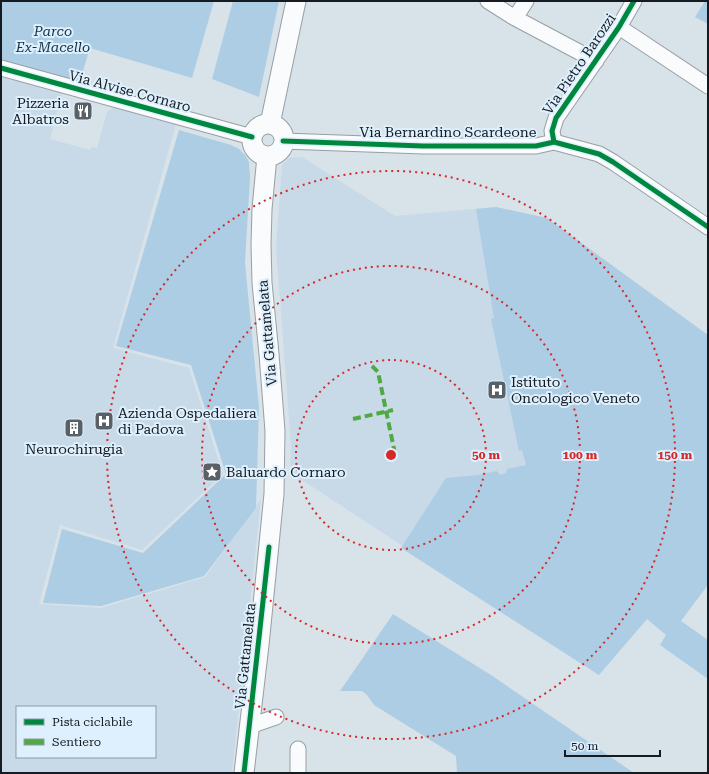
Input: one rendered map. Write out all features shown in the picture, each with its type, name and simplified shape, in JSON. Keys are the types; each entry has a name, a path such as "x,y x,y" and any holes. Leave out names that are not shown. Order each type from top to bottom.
{"main road":[{"path":"270,124 296,1"},
{"path":"264,124 270,124 276,126 280,130 283,135 283,141 282,147 278,152 267,156 257,152 254,147 252,137 254,132 259,127 264,124"},
{"name":"Via Gattamelata","path":"244,773 274,494 275,445 269,354 262,283 261,245 262,209 267,156"}],"street":[{"path":"488,1 515,18 596,61"},
{"path":"515,18 526,1"},
{"name":"Via Pietro Barozzi","path":"554,142 552,131 556,118 619,27 634,1"},
{"path":"619,27 708,86"},
{"name":"Via Alvise Cornaro","path":"1,68 252,137"},
{"name":"Via Bernardino Scardeone","path":"283,141 423,146 536,146 554,142 599,154 708,227"},
{"path":"250,726 276,718"},
{"path":"298,748 298,773"}],"shaded area":[{"name":"Azienda Ospedaliera di Padova","path":"1,76 62,93 50,139 90,150 92,147 97,148 107,112 115,106 176,124 113,348 189,368 223,474 142,550 60,525 39,604 101,608 205,577 261,499 232,773 1,773"},
{"name":"Istituto Oncologico Veneto","path":"302,157 395,216 496,207 599,675 290,472 291,446 276,247 282,165 289,158"}],"green space":[{"name":"Parco Ex-Macello","path":"1,1 214,1 192,78 90,48 78,87 1,64"},
{"path":"233,1 279,1 259,97 212,79"},
{"path":"705,1 708,1 708,24 695,17"},
{"path":"179,130 231,145 239,149 249,162 250,177 245,263 259,408 256,508 204,576 101,606 43,603 62,529 143,553 226,474 191,365 116,346"},
{"path":"496,207 547,218 708,335 708,586 681,621 708,640 708,679 660,645 666,635 647,619 599,675 401,548 446,478 478,475 497,471 500,475 506,473 507,469 526,465 522,450 519,451 491,319 494,318 476,209"},
{"path":"393,614 491,675 634,773 457,773 456,756 374,705 362,691 340,691"}],"marked path":[{"path":"372,366 378,372 394,449 393,455 389,459"},
{"path":"353,419 393,410"}],"cycle path":[{"path":"554,142 552,131 556,118 619,27 634,1"},
{"path":"1,68 252,137"},
{"path":"283,141 423,146 536,146 554,142 599,154 708,227"},
{"path":"244,773 269,547"}],"place":[{"name":"Pizzeria Albatros","path":"83,111"},
{"name":"Istituto Oncologico Veneto","path":"497,390"},
{"name":"Azienda Ospedaliera di Padova","path":"104,421"},
{"name":"Neurochirugia","path":"74,428"},
{"name":"Baluardo Cornaro","path":"212,472"}]}
